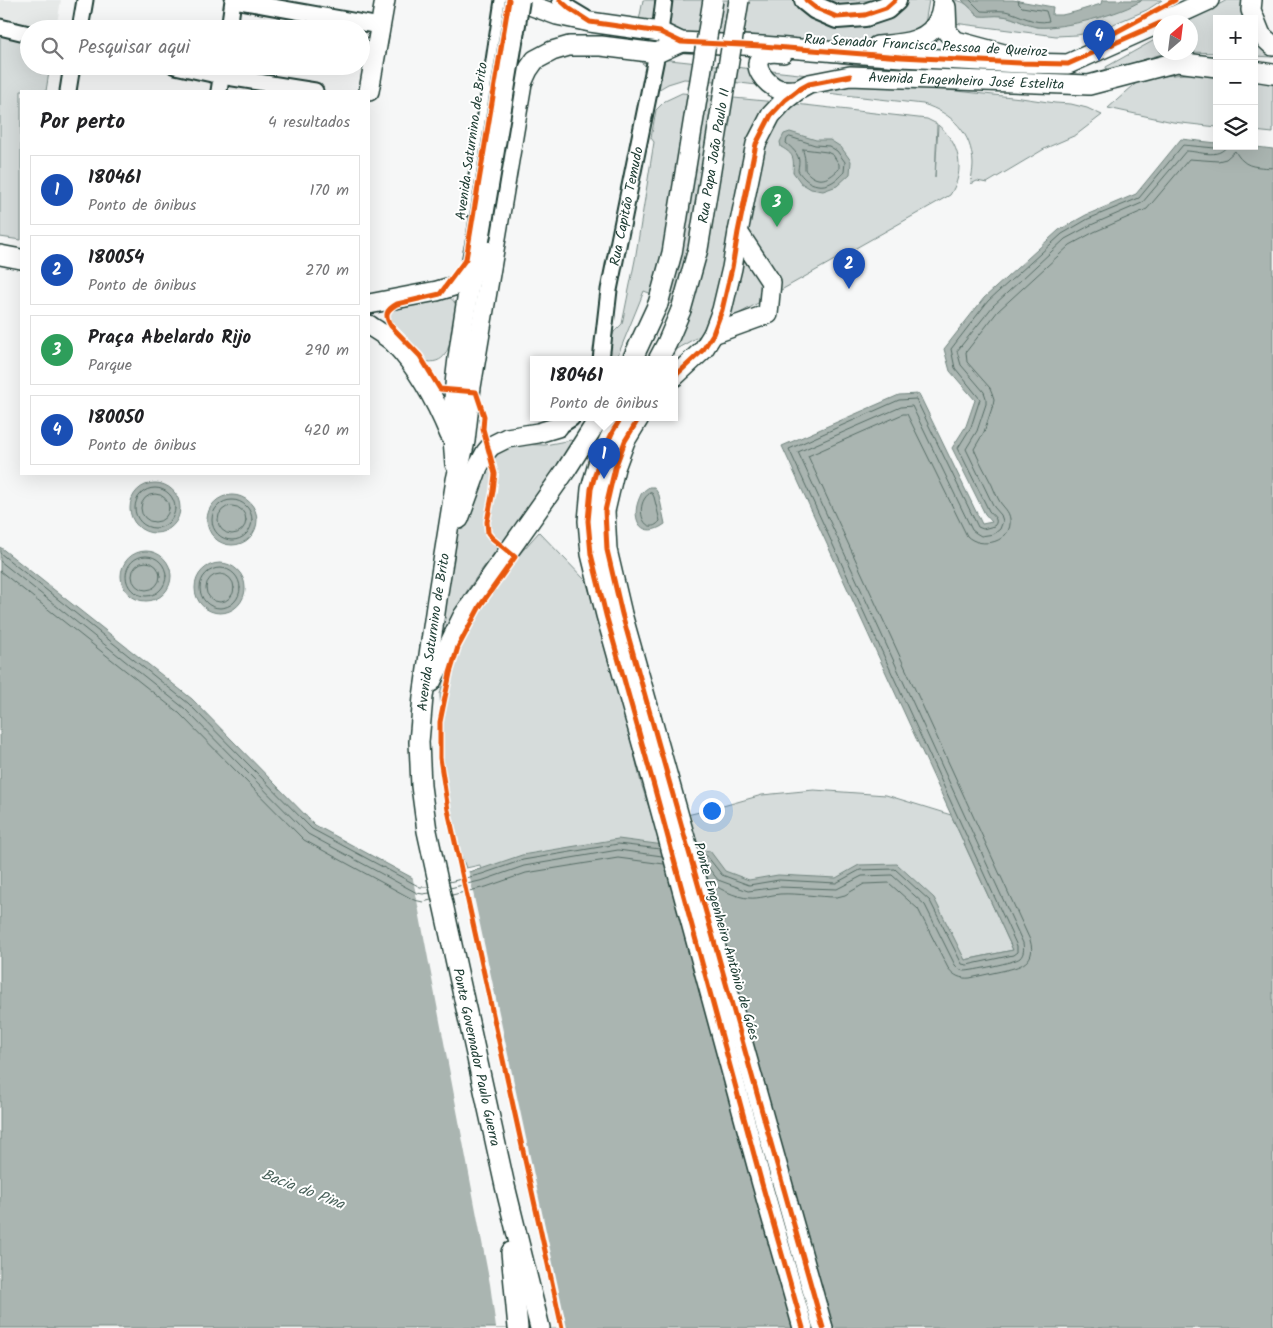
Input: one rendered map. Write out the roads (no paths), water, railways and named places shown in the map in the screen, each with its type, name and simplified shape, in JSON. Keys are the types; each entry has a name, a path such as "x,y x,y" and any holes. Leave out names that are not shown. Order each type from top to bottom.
{"highway":[{"path":"464,279 478,240 517,0"},
{"path":"806,0 816,8 838,17 865,16 886,8 895,0"}],"main road":[{"path":"368,90 385,0"},
{"path":"517,0 557,15 590,22 660,32 681,42"},
{"path":"634,356 658,304 672,253 713,0"},
{"name":"Rua Papa João Paulo II","path":"666,351 681,310 698,249 739,0"},
{"path":"798,90 780,89 771,85 758,68 761,56 771,52 794,54 841,44 874,46 902,44 926,36 940,16 945,0"},
{"path":"945,0 947,32 956,41 1004,54 1020,63"},
{"name":"Rua Senador Francisco Pessoa de Queiroz","path":"1178,15 1209,0"},
{"path":"1252,0 1250,10 1261,35 1273,46"},
{"name":"Rua Senador Francisco Pessoa de Queiroz","path":"681,42 901,57 1068,64 1153,27"},
{"path":"657,53 681,42"},
{"name":"Avenida Saturnino de Brito","path":"421,786 419,742 423,697 437,599 456,480 465,441 471,387 522,83 535,60 552,51 569,46 601,46 657,53"},
{"name":"Avenida Engenheiro José Estelita","path":"678,373 703,350 713,334 722,310 756,144 771,115 798,90 809,84 850,76 1089,85 1177,62 1213,66"},
{"path":"1258,72 1273,74"},
{"path":"713,334 768,314 771,282 738,232"},
{"path":"0,255 20,259"},
{"path":"370,304 437,291 464,279"},
{"name":"Avenida Saturnino de Brito","path":"456,480 452,441 464,279"},
{"path":"370,326 393,342 412,364 439,408 452,441"},
{"path":"423,697 463,616 566,470 597,421"},
{"name":"Ponte Engenheiro Antônio de Góes","path":"619,421 598,464 591,490 588,522 591,554 602,598 662,784 823,1328"},
{"name":"Ponte Engenheiro Antônio de Góes","path":"637,421 625,441 615,468 605,511 607,550 662,784 762,1184 803,1328"},
{"path":"443,564 478,467 491,446 507,438 538,433 565,422"},
{"name":"Ponte Governador Paulo Guerra","path":"421,786 427,831 505,1186 540,1328"},
{"path":"505,1186 518,1328"}],"street":[{"path":"82,20 85,0"},
{"path":"231,20 234,0 346,20"},
{"name":"Avenida Saturnino de Brito","path":"464,279 466,251 502,0"},
{"path":"560,0 590,22"},
{"path":"660,32 664,0"},
{"path":"370,24 380,26"},
{"path":"0,27 20,32"},
{"name":"Rua Capitão Temudo","path":"601,356 609,290 657,53"},
{"path":"68,90 71,75"},
{"path":"219,90 221,75"},
{"path":"241,75 310,90"}],"water":[{"path":"962,0 1013,0 1053,7 1052,15 1062,15 1101,4 1102,0 1142,0 1121,10 1092,19 1062,26 1038,27 1007,17 979,16"},
{"path":"790,132 816,140 830,140 841,147 851,161 850,174 837,186 823,191 811,189 801,183 793,172 792,157 781,147 780,142 784,134"},
{"name":"Bacia do Pina","path":"1181,139 1213,143 1213,150 1258,150 1258,147 1273,149 1273,1328 0,1328 0,547 192,699 315,825 422,883 481,869 522,855 618,839 710,851 725,871 749,880 778,875 836,878 859,865 897,864 934,898 965,960 1013,950 782,446 899,395 919,394 982,524 992,522 985,514 952,448 966,426 975,400 950,371 944,349 984,298 1059,230 1086,215 1136,194"},
{"path":"150,483 160,483 173,490 180,503 180,513 173,526 160,533 150,533 141,529 134,522 130,513 130,503 134,494 141,487"},
{"path":"649,487 654,487 659,495 665,524 650,530 640,526 636,514 641,495"},
{"path":"227,495 237,495 250,502 257,515 257,525 250,538 237,545 227,545 218,541 211,534 207,525 207,515 211,506 218,499"},
{"path":"141,551 151,551 164,558 171,571 171,581 164,594 151,601 141,601 132,597 125,590 121,581 121,571 125,562 132,555"},
{"path":"215,563 225,563 238,570 245,583 245,593 238,606 225,613 215,613 206,609 199,602 195,593 195,583 199,574 206,567"}],"place":[{"name":"180050","path":"1099,61"},
{"name":"Praça Abelardo Rijo","path":"777,227"},
{"name":"180054","path":"849,289"},
{"name":"180461","path":"604,479"}]}
